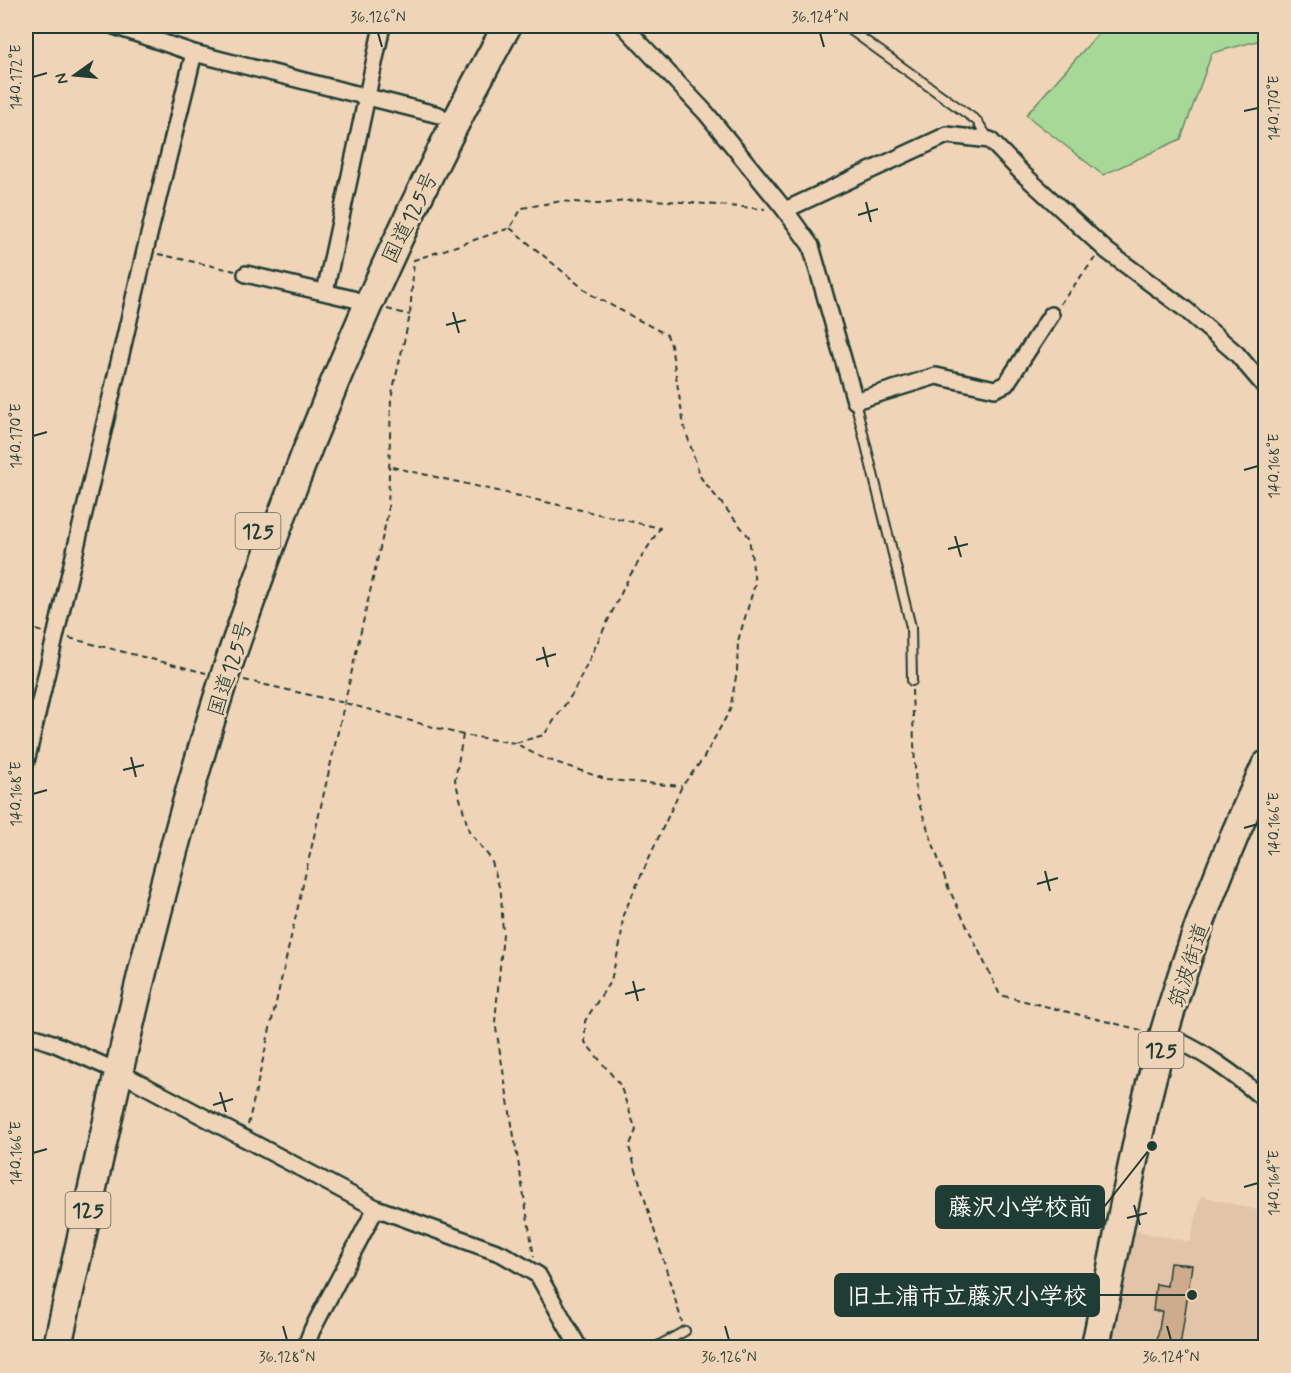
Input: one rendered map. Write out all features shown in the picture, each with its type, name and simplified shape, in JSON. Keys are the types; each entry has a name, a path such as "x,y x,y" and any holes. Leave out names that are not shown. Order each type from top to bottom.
{"highway":[{"name":"国道125号","path":"57,1347 111,1068 163,822 216,674 272,492 387,222 439,115 487,26"},
{"name":"国道125号","path":"216,674 350,345 406,221 507,26"},
{"name":"筑波街道","path":"1095,1347 1145,1106 1165,1036 1220,871 1238,825 1266,765"},
{"name":"国道125号","path":"38,1347 111,1068"}],"street":[{"path":"114,26 194,53 439,115"},
{"path":"325,292 382,26"},
{"path":"624,26 706,113 785,210 811,246 855,401 936,376 995,389 1006,384 1051,315"},
{"path":"26,762 145,251 194,53"},
{"path":"785,210 947,135 990,140 1023,174 1104,247 1185,309 1237,354 1266,388"},
{"path":"246,273 353,299"},
{"path":"26,1036 55,1044 111,1068 376,1208 502,1254 538,1275 579,1347"},
{"path":"1165,1036 1175,1039 1203,1056 1266,1101"},
{"path":"304,1347 376,1208"}],"lane":[{"path":"845,26 977,121 990,140"},
{"path":"855,401 911,627 912,681"},
{"path":"654,1347 685,1331"}],"path":[{"path":"245,1140 388,513 391,398 410,315 414,260 510,228 522,208 562,201 598,204 644,199 785,210"},
{"path":"510,228 590,294 668,335 684,426 701,478 749,537 755,584 738,641 737,672 730,710 704,759 682,786 623,915 621,940 611,980 585,1021 585,1042 620,1085 636,1130 629,1147 685,1331"},
{"path":"1051,315 1104,247"},
{"path":"145,251 246,273"},
{"path":"390,467 660,528 629,577 573,693 544,735 515,743"},
{"path":"26,627 345,703 463,735 515,743 538,756 608,780 682,786"},
{"path":"912,681 916,795 948,887 1000,995 1165,1036"},
{"path":"463,735 455,780 470,831 491,859 501,893 503,934 495,1022 521,1187 538,1275"}],"shaded area":[{"path":"1201,1196 1265,1212 1265,1347 1109,1348 1128,1229 1190,1242"}],"green space":[{"path":"1105,26 1265,26 1265,39 1212,53 1181,139 1103,175 1026,115"}],"building":[{"path":"1170,1263 1192,1265 1180,1347 1156,1347 1162,1311 1153,1311 1156,1284 1167,1286"}],"place":[{"name":"藤沢小学校前","path":"1152,1146"},
{"name":"旧土浦市立藤沢小学校","path":"1192,1295"}]}
